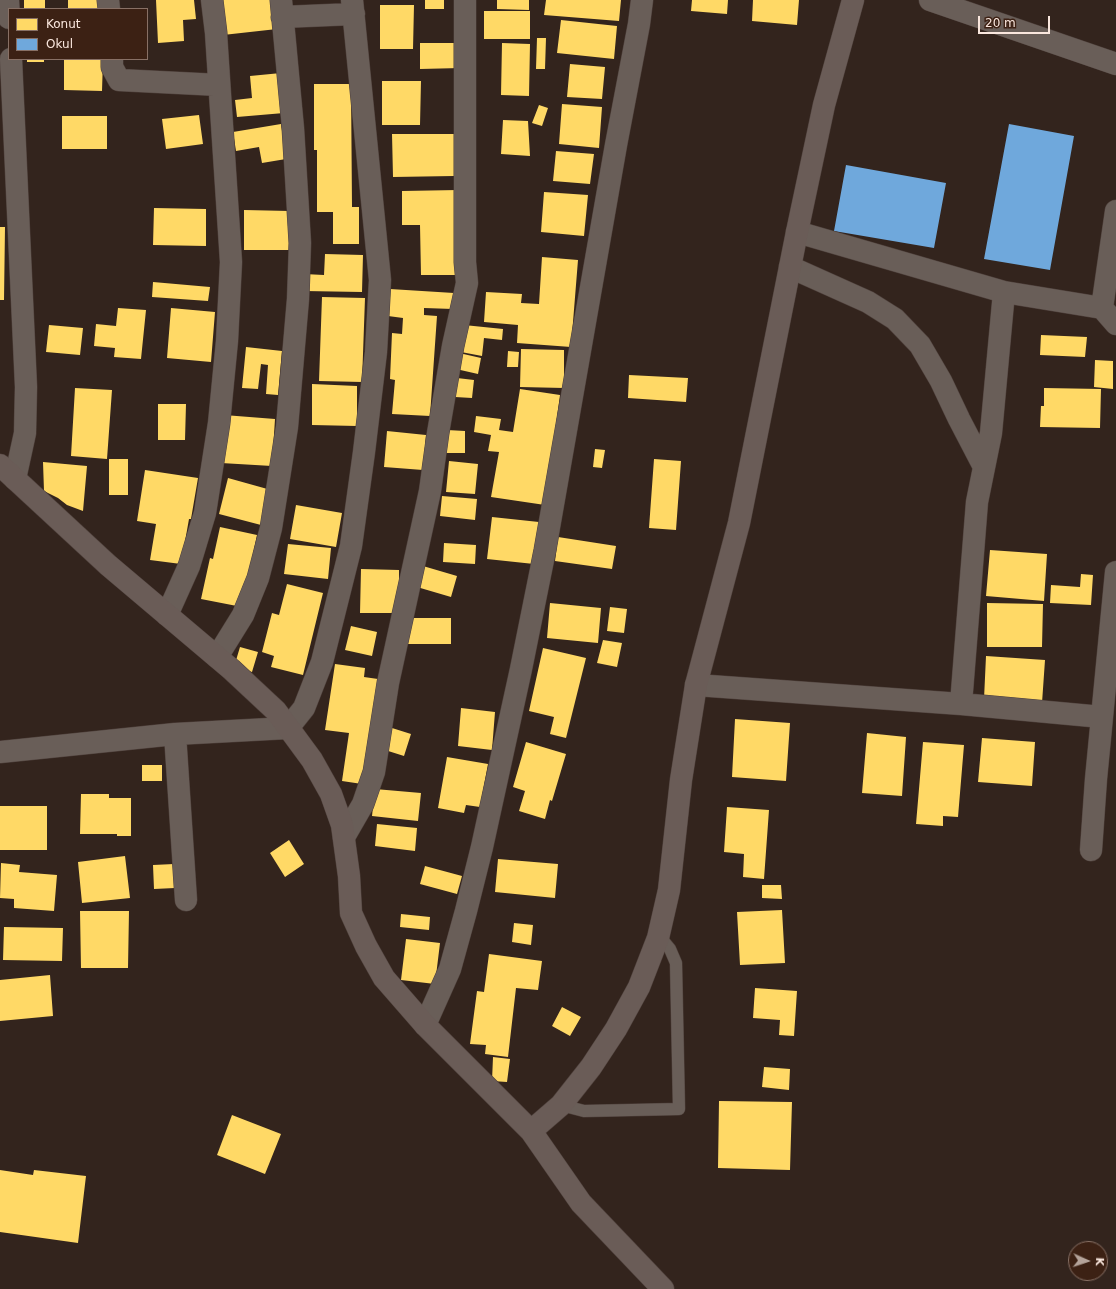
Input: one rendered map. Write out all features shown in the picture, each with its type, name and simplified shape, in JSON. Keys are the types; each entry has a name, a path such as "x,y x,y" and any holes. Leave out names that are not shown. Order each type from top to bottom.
{"street":[{"path":"167,615 189,566 205,513 220,408 226,341 231,262 216,33 212,0"},
{"path":"344,837 363,804 374,772 388,684 430,491 453,346 467,283 465,262 465,0"},
{"path":"425,1025 450,969 466,911 522,669 545,550 639,24 642,0"},
{"path":"531,1131 561,1105 591,1067 616,1029 638,986 658,938 669,890 681,780 696,685 739,523 824,105 853,0"},
{"path":"930,0 1116,64"},
{"path":"0,752 175,734 288,728 304,708 322,662 351,546 376,352 380,280 353,7 281,9 293,128 300,243 298,299 287,427 271,528 258,578 243,614 217,657"},
{"path":"11,60 26,387 25,433 7,472 108,565 231,669 276,711 312,760 331,794 342,825 349,876 351,913 366,946 384,978 425,1025 531,1131 581,1203 663,1289"},
{"path":"112,60 112,67 119,80 219,85"},
{"path":"1102,308 1116,211"},
{"path":"797,232 1004,292 1102,308 1116,324"},
{"path":"790,267 868,302 895,319 920,345 941,381 984,467"},
{"path":"961,704 977,502 991,433 1004,292"},
{"path":"1092,850 1102,717 1116,572"},
{"path":"696,685 961,704 1102,717"},
{"path":"175,734 186,900"}],"lane":[{"path":"561,1105 584,1111 679,1109 676,963 670,949 658,938"}],"building: Konut":[{"path":"24,0 45,0 45,8 24,8"},
{"path":"68,0 102,0 102,8 68,8"},
{"path":"156,0 194,0 196,19 183,20 184,41 158,43"},
{"path":"219,0 273,0 277,29 223,35"},
{"path":"425,0 444,0 444,9 425,9"},
{"path":"497,0 529,0 529,10 497,9"},
{"path":"546,0 621,0 619,21 544,15"},
{"path":"692,0 728,0 727,14 691,11"},
{"path":"753,0 799,0 797,25 752,21"},
{"path":"380,5 414,5 413,49 380,49"},
{"path":"484,11 530,11 530,39 484,39"},
{"path":"561,20 617,26 614,59 557,53"},
{"path":"537,38 546,38 545,69 536,69"},
{"path":"420,43 460,43 461,68 420,69"},
{"path":"502,43 530,44 529,96 501,95"},
{"path":"27,60 44,60 44,62 27,62"},
{"path":"64,60 103,60 102,91 64,90"},
{"path":"570,64 605,67 602,99 567,97"},
{"path":"281,73 284,113 237,117 235,100 252,98 250,76"},
{"path":"382,81 421,81 420,125 382,125"},
{"path":"314,84 351,84 352,207 359,207 359,244 333,244 333,212 317,212 317,150 314,150"},
{"path":"562,104 602,107 599,148 559,144"},
{"path":"539,105 548,108 542,126 532,123"},
{"path":"199,115 203,144 166,149 162,119"},
{"path":"62,116 107,116 107,149 62,149"},
{"path":"503,120 528,121 530,156 501,154"},
{"path":"281,124 286,159 262,163 259,147 236,151 233,132"},
{"path":"392,134 454,134 454,176 393,177"},
{"path":"556,151 594,154 590,184 553,181"},
{"path":"458,190 459,275 421,275 420,225 402,225 402,191"},
{"path":"544,192 588,195 584,236 541,232"},
{"path":"154,208 206,209 206,246 153,245"},
{"path":"244,210 290,211 290,250 244,250"},
{"path":"0,227 5,227 4,300 0,300"},
{"path":"325,254 363,255 362,292 304,291 304,274 324,275"},
{"path":"542,257 578,260 571,347 517,343 518,325 484,322 486,292 522,294 521,303 539,304"},
{"path":"153,282 210,287 208,301 152,297"},
{"path":"390,289 454,293 453,309 424,308 424,315 437,316 430,416 392,414 395,380 390,379 392,333 402,334 403,318 388,316"},
{"path":"322,297 365,298 362,382 319,381"},
{"path":"118,308 146,310 141,359 114,357 115,348 94,346 96,324 116,326"},
{"path":"171,308 215,312 211,362 167,358"},
{"path":"49,325 83,328 80,355 46,352"},
{"path":"464,325 503,329 502,340 484,338 482,356 461,352"},
{"path":"1041,335 1087,337 1085,357 1040,355"},
{"path":"246,347 282,351 278,395 266,394 268,365 261,364 258,389 242,388"},
{"path":"521,349 564,350 564,388 520,387"},
{"path":"508,351 519,352 518,367 507,367"},
{"path":"459,353 481,358 478,374 456,369"},
{"path":"1095,360 1113,361 1113,389 1094,387"},
{"path":"629,375 688,378 686,402 628,398"},
{"path":"457,378 474,380 472,398 455,397"},
{"path":"312,384 357,386 357,426 312,425"},
{"path":"75,388 112,390 107,459 71,456"},
{"path":"1044,388 1101,389 1100,428 1040,427 1041,406 1044,406"},
{"path":"520,389 560,395 545,505 491,497 499,452 488,451 491,435 474,432 476,416 501,419 499,430 513,432"},
{"path":"158,404 186,404 185,440 158,440"},
{"path":"224,415 275,419 272,466 221,463"},
{"path":"447,430 465,431 465,453 446,453"},
{"path":"387,431 426,435 423,470 384,467"},
{"path":"595,449 605,450 602,468 593,467"},
{"path":"109,459 128,459 128,495 109,495"},
{"path":"654,459 681,461 676,530 649,528"},
{"path":"449,461 478,464 475,494 446,492"},
{"path":"43,462 87,466 83,511 67,505 58,498 44,491"},
{"path":"145,470 198,478 181,564 150,560 156,524 137,521"},
{"path":"228,478 271,490 261,525 219,514"},
{"path":"442,496 477,499 475,520 440,516"},
{"path":"296,505 342,513 336,547 290,539"},
{"path":"492,517 539,522 534,564 487,559"},
{"path":"220,527 257,535 242,607 201,599 210,558 213,559"},
{"path":"558,537 616,546 612,569 555,561"},
{"path":"444,543 476,545 475,564 443,562"},
{"path":"288,544 331,548 328,579 284,574"},
{"path":"990,550 1047,554 1044,601 986,596"},
{"path":"423,566 457,576 451,597 417,587"},
{"path":"361,569 399,570 399,613 360,613"},
{"path":"1081,574 1093,575 1091,605 1050,603 1051,585 1080,587"},
{"path":"287,584 323,593 303,675 271,667 274,656 262,652 272,613 279,615"},
{"path":"550,603 601,608 598,643 547,638"},
{"path":"987,603 1043,604 1042,647 987,647"},
{"path":"610,607 627,609 624,633 607,631"},
{"path":"409,618 451,618 451,644 408,644"},
{"path":"351,626 377,632 372,656 345,650"},
{"path":"603,640 622,643 617,667 597,663"},
{"path":"240,647 258,652 252,672 234,667"},
{"path":"543,648 586,658 566,738 550,734 554,717 529,711"},
{"path":"986,656 1045,660 1042,703 984,699"},
{"path":"335,664 365,668 364,677 378,679 362,784 342,781 349,733 325,730"},
{"path":"461,708 495,712 492,750 458,746"},
{"path":"735,719 790,723 786,781 732,777"},
{"path":"392,728 411,734 404,756 385,750"},
{"path":"867,733 906,737 902,796 862,793"},
{"path":"982,738 1035,742 1032,786 978,782"},
{"path":"526,742 566,754 545,819 519,811 525,791 513,787"},
{"path":"923,742 964,745 958,817 943,816 943,826 916,824"},
{"path":"447,757 488,764 480,807 466,805 464,813 438,808"},
{"path":"142,765 162,765 162,781 142,781"},
{"path":"375,789 421,793 418,821 372,816"},
{"path":"81,794 109,794 109,798 131,798 131,836 117,836 117,834 80,834"},
{"path":"0,806 47,806 47,850 0,850"},
{"path":"727,807 769,810 764,879 743,877 744,854 724,852"},
{"path":"377,824 417,828 415,851 375,846"},
{"path":"289,840 304,864 285,877 270,853"},
{"path":"125,856 130,898 82,903 78,862"},
{"path":"498,859 558,864 555,898 495,892"},
{"path":"1,863 20,865 19,872 57,875 54,911 14,908 14,899 0,898"},
{"path":"174,864 175,888 154,889 153,865"},
{"path":"425,866 462,876 457,894 420,884"},
{"path":"762,885 781,885 782,899 762,898"},
{"path":"782,910 785,963 740,965 737,912"},
{"path":"80,911 129,911 128,968 81,968"},
{"path":"401,914 430,917 429,930 400,927"},
{"path":"514,923 533,925 531,945 512,942"},
{"path":"4,927 63,928 62,961 3,960"},
{"path":"406,939 440,943 435,984 401,980"},
{"path":"489,954 542,961 538,990 516,988 508,1057 485,1054 486,1045 470,1044 477,991 484,992"},
{"path":"50,975 53,1016 0,1021 0,980"},
{"path":"755,988 797,991 794,1036 779,1035 780,1020 753,1018"},
{"path":"562,1007 581,1017 570,1036 552,1026"},
{"path":"493,1057 510,1059 507,1082 492,1081"},
{"path":"764,1067 790,1069 789,1090 762,1087"},
{"path":"719,1101 792,1102 790,1170 718,1168"},
{"path":"232,1115 281,1134 265,1174 217,1155"},
{"path":"0,1170 33,1175 34,1170 86,1176 78,1243 0,1232"}],"building: Okul":[{"path":"1009,124 1074,136 1050,270 984,259"},
{"path":"846,165 946,183 934,248 834,231"}]}
